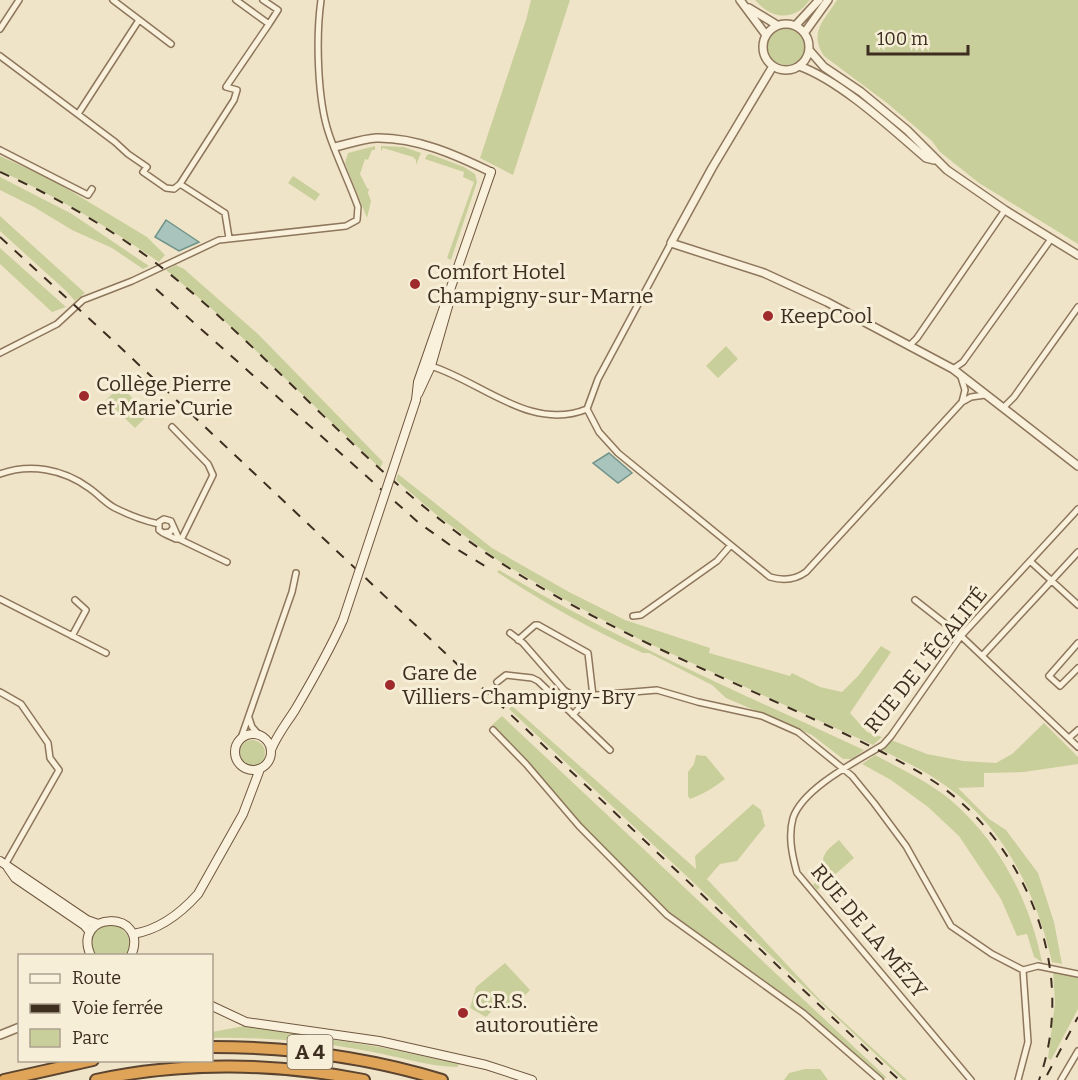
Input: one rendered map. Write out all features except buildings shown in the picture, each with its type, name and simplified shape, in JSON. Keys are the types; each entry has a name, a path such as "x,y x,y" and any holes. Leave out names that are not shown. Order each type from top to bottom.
{"highway":[{"name":"A 4","path":"213,1047 255,1047 307,1052 406,1069 442,1080"},
{"path":"4,1080 84,1062"},
{"name":"A 4","path":"96,1080 159,1070 255,1066 364,1080"}],"main road":[{"path":"427,366 444,308 491,172"},
{"path":"438,334 448,313 452,284"},
{"path":"133,934 165,922 189,905 198,894 243,814 260,769 270,760 277,734 288,721 319,669 343,620 416,399 418,382 427,366 438,334 444,308"},
{"path":"251,789 249,779 234,754 235,747 241,738 248,735 277,734"},
{"path":"261,736 268,742 271,750"},
{"path":"242,768 251,771 260,769"},
{"path":"2,863 87,920 98,924"},
{"path":"2,863 15,878 84,925 90,932"},
{"path":"90,954 87,941 90,932 105,921 118,921 128,927 133,934 134,954"},
{"path":"213,1006 236,1018 260,1025 379,1041 486,1065 532,1080"}],"street":[{"path":"0,29 19,0"},
{"path":"113,0 171,44"},
{"path":"236,0 269,24"},
{"path":"0,56 147,167 143,172 166,188 174,189 180,184 234,100 237,90 226,87 278,10 263,0"},
{"path":"0,352 57,324 83,300 132,281 215,242 229,238 346,226 357,219 358,207 326,124 320,75 319,12 321,0"},
{"path":"796,25 819,0"},
{"path":"805,32 828,0"},
{"path":"742,2 777,25"},
{"path":"742,2 766,35"},
{"path":"78,114 139,20"},
{"path":"790,23 796,25 805,32 808,38 810,51 808,57 800,66 786,70 773,66 765,56 763,42 766,35 777,25 790,23"},
{"path":"810,51 824,67 861,92 907,130 934,160 962,182 1078,255"},
{"path":"773,66 713,166 598,379 587,409 599,432 608,444 770,577 790,579 806,572 962,402 971,397 987,395"},
{"path":"800,66 818,74 926,158 934,160"},
{"path":"335,147 374,138 401,139 467,160 491,172"},
{"path":"0,150 88,195 92,189"},
{"path":"180,184 225,213 229,238"},
{"path":"909,346 917,338 1005,210"},
{"path":"955,370 1051,239"},
{"path":"671,243 764,273 827,302 955,370 1078,466"},
{"path":"1004,407 1014,397 1078,308"},
{"path":"427,366 510,404 537,413 569,414 587,409"},
{"path":"955,370 964,384 962,402"},
{"path":"172,427 208,464 213,475 180,539"},
{"path":"0,474 17,469 58,472 85,485 112,507 159,524"},
{"name":"RUE DE L'ÉGALITÉ","path":"843,770 883,745 961,636 1078,509"},
{"path":"180,539 169,519 164,519 159,524 159,530 165,534 227,562"},
{"path":"165,534 173,528"},
{"path":"633,616 641,615 717,561 730,546"},
{"path":"982,656 1078,552"},
{"path":"1030,561 1078,605"},
{"path":"241,738 292,592 296,573"},
{"path":"0,599 106,653"},
{"path":"72,636 86,610 75,600"},
{"path":"915,600 961,636 1078,747"},
{"path":"518,640 534,625 538,625 584,650 590,659 593,696"},
{"path":"510,633 567,693 593,696 657,690 762,716 798,732 852,776 895,830 951,926 992,954 1023,970 1038,966 1078,974"},
{"path":"1078,643 1049,676 1060,686 1078,668"},
{"path":"540,683 550,674"},
{"path":"497,682 506,675 532,678 610,750"},
{"path":"0,692 21,704 48,743 49,755 58,767 58,773 2,863"},
{"path":"573,714 585,701 585,696"},
{"path":"249,717 252,727 261,736"},
{"path":"493,730 550,790 579,826 667,915 803,1013 880,1080"},
{"path":"1070,738 1078,730"},
{"name":"RUE DE LA MÉZY","path":"843,770 816,789 805,800 794,817 791,851 797,873 971,1080"},
{"path":"1018,1080 1028,1042 1023,970"},
{"path":"0,1035 18,1028"},
{"path":"1061,1080 1078,1051"}],"green space":[{"path":"531,0 570,0 513,175 480,158"},
{"path":"755,0 810,0 799,11 781,15 769,12"},
{"path":"837,0 1078,0 1078,244 979,183 940,152 932,141 887,103 824,56 819,47 818,33 823,20"},
{"path":"786,27 799,33 805,46 799,59 786,65 773,59 767,46 773,33"},
{"path":"375,146 368,160 365,159 360,174 369,189 371,201 367,218 345,163 348,153"},
{"path":"381,146 404,147 421,153 416,165 413,157 383,148 381,151"},
{"path":"430,154 464,167 475,174 477,182 451,260 447,258 474,182 463,177 464,172 425,159"},
{"path":"0,156 54,181 147,237 165,255 159,262 82,213 0,171"},
{"path":"293,176 320,194 315,201 288,183"},
{"path":"0,177 72,214 149,266 143,269 112,248 72,230 0,190"},
{"path":"0,216 85,293 75,301 0,231"},
{"path":"0,248 66,307 52,312 0,264"},
{"path":"176,265 184,269 258,334 383,462 380,468 212,309 166,270"},
{"path":"726,346 738,359 718,378 706,366"},
{"path":"120,386 149,414 135,428 106,400"},
{"path":"398,474 492,548 569,592 625,620 710,648 709,653 790,676 792,673 820,687 842,692 858,676 881,646 891,652 850,713 867,732 882,737 873,745 639,639 560,597 499,561 439,517 396,480"},
{"path":"499,570 633,643 864,750 852,759 843,759 812,735 726,698 712,685 569,616 497,572"},
{"path":"512,706 696,869 695,856 753,804 761,810 765,826 737,861 720,864 707,879 820,1000 907,1080 903,1080 509,709"},
{"path":"502,716 886,1077 884,1080 792,1000 669,917 576,822 492,725"},
{"path":"1044,723 1078,757 1078,764 1024,772 984,773 984,787 958,788 989,819 1006,830 1038,873 1054,922 1062,964 1052,962 1037,911 1027,887 1001,842 985,822 967,803 938,781 882,750 891,740 927,754 963,761 996,763 1012,754"},
{"path":"252,740 261,744 265,753 261,762 252,766 243,762 239,753 243,744"},
{"path":"696,755 706,756 725,779 690,799 688,772 694,764"},
{"path":"875,755 939,791 982,832 1009,871 1020,893 1029,915 1042,962 1034,957 1027,934 1017,936 1001,899 959,836 928,807 891,780 862,764"},
{"path":"839,840 854,858 817,890 813,885 827,871 823,862 825,854"},
{"path":"113,924 126,933 129,941 126,954 94,954 91,938 101,928"},
{"path":"505,963 530,990 513,1008 498,1004 486,1017 470,1008 476,987"},
{"path":"1053,971 1078,978 1078,1009 1051,1060 1048,1058 1055,1003"},
{"path":"244,1026 380,1047 460,1064 457,1067 433,1065 362,1050 306,1042 213,1038 213,1032"},
{"path":"805,1069 820,1069 828,1080 784,1080 789,1073"}],"water":[{"path":"166,220 199,242 179,251 155,237"},
{"path":"609,453 632,473 618,483 593,463"}],"railway":[{"path":"0,172 84,215 161,267 236,332 379,468 455,531 505,565 610,625 882,752 948,791 984,825 1007,856 1026,891 1041,927 1049,965 1052,1004 1049,1042 1039,1080"},
{"path":"0,237 120,347 899,1080"},
{"path":"156,289 419,523 485,566"},
{"path":"1047,1075 1078,1017"}],"place":[{"name":"Comfort Hotel Champigny-sur-Marne","path":"415,284"},
{"name":"KeepCool","path":"768,316"},
{"name":"Collège Pierre et Marie Curie","path":"84,396"},
{"name":"Gare de Villiers-Champigny-Bry","path":"390,685"},
{"name":"C.R.S. autoroutière","path":"463,1013"}]}
